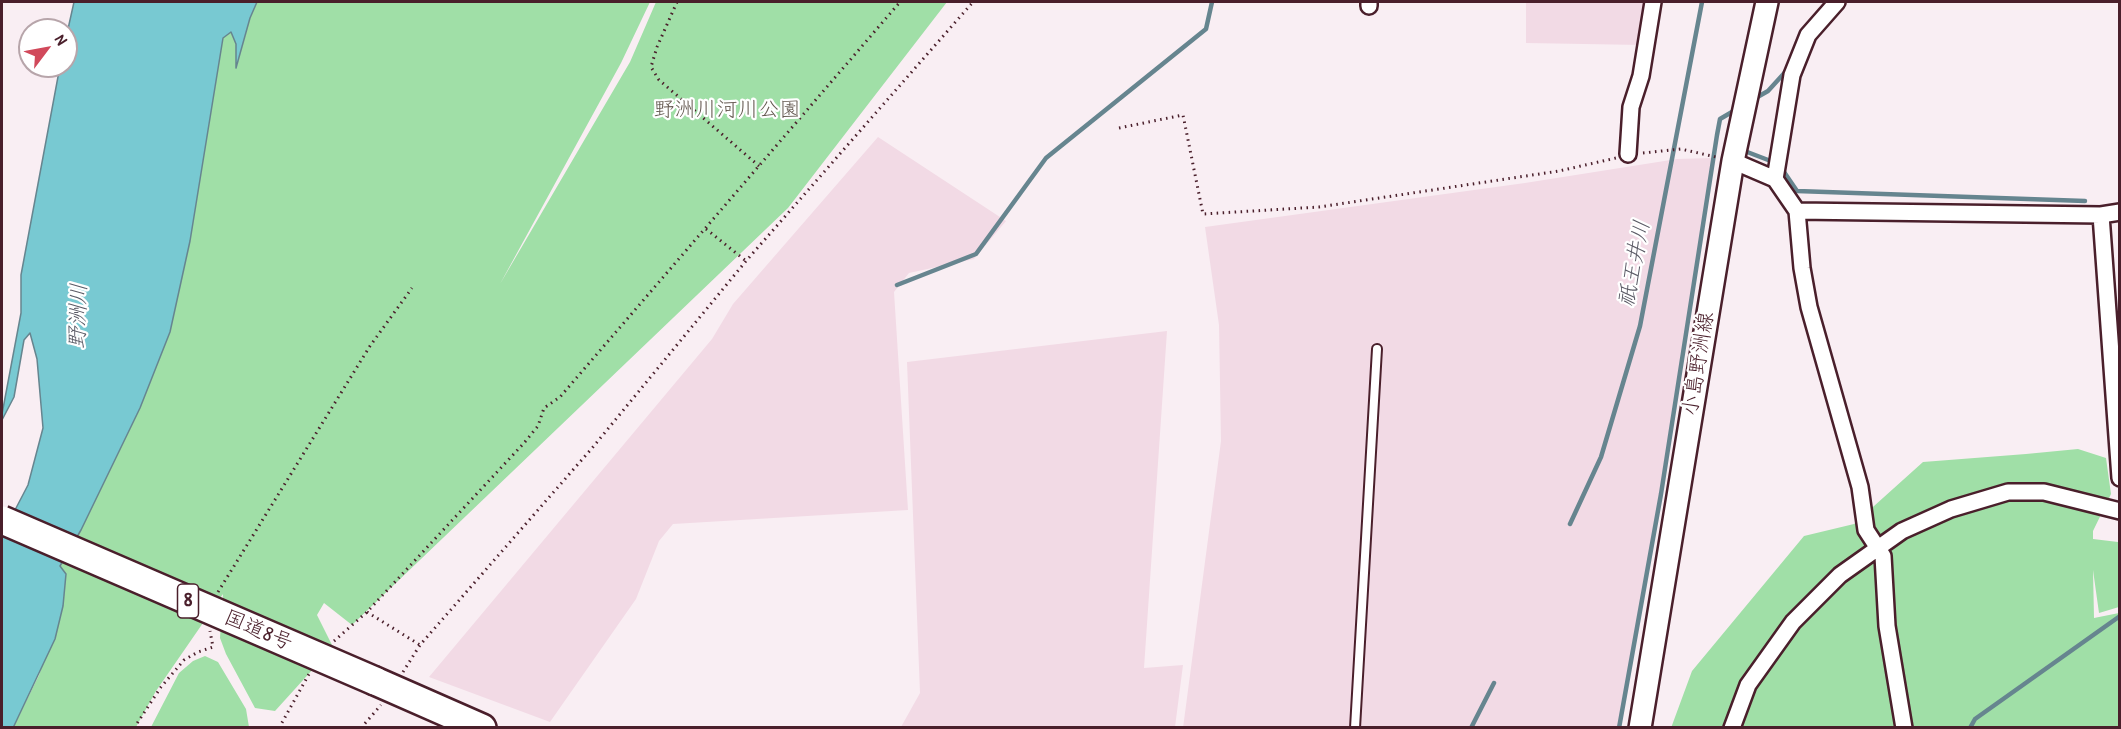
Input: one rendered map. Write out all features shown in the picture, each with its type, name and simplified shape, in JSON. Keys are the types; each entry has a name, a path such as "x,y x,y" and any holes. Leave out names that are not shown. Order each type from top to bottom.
{"highway":[{"name":"国道8号","path":"2,520 482,728"}],"main road":[{"name":"小島野洲線","path":"1640,728 1732,161 1767,2"}],"street":[{"path":"1628,154 1631,107 1641,76 1653,2"},
{"path":"1775,179 1792,75 1808,35 1837,2"},
{"path":"1732,161 1775,179 1797,211 1802,268 1809,307 1860,487 1866,530 1883,556 1887,626 1904,728"},
{"path":"1797,211 2101,215 2120,212"},
{"path":"2101,215 2120,478"},
{"path":"1732,728 1748,685 1793,622 1840,575 1902,531 1951,509 2008,492 2044,492 2120,512"}],"lane":[{"path":"1355,728 1377,350"}],"path":[{"path":"677,2 657,47 651,67 659,80 760,166"},
{"path":"330,644 367,612 524,443 538,426 544,408 560,397 900,2"},
{"path":"361,728 374,714 384,685 593,447 746,261 973,2"},
{"path":"1119,128 1183,115 1203,214 1331,205 1559,171 1628,154 1681,149 1732,161"},
{"path":"706,229 746,261"},
{"path":"216,598 219,589 370,346 412,288"},
{"path":"367,612 420,645"},
{"path":"134,728 161,687 184,660 213,647 209,624"},
{"path":"279,728 310,670"}],"shaded area":[{"path":"1526,2 1651,2 1642,45 1526,43"},
{"path":"878,137 1006,221 974,259 909,273 894,292 908,510 673,524 659,541 636,599 550,722 429,677 712,339 733,304"},
{"path":"1712,158 1657,508 1618,727 1183,728 1221,441 1219,325 1205,227 1525,183 1677,159"},
{"path":"1167,331 1144,668 1183,665 1175,727 901,727 920,693 907,362"}],"green space":[{"name":"野洲川河川公園","path":"257,2 650,2 621,63 500,284 630,62 656,2 947,2 788,208 352,625 324,603 317,615 333,647 275,711 255,708 226,654 220,638 223,594 156,691 136,727 13,728 39,675 63,606 66,574 60,566 81,530 140,408 170,332 190,241 223,38 231,31 236,44 237,65 250,18"},
{"path":"2078,449 2106,458 2111,494 2093,531 2093,539 2118,542 2119,607 2099,613 2093,570 2094,618 2119,613 2119,727 1671,728 1692,671 1804,536 1854,524 1923,462"},
{"path":"205,656 218,662 246,709 249,727 151,727 179,673 193,661"}],"water":[{"name":"野洲川","path":"74,2 257,2 250,18 236,68 236,44 231,32 223,38 190,241 170,332 140,408 81,530 60,566 66,574 63,606 55,639 13,728 2,727 2,535 28,485 43,428 37,359 30,333 24,340 14,397 2,420 2,414 21,313 21,275 58,78 78,78 78,18 70,18"}],"waterway":[{"path":"897,285 976,254 1046,158 1206,29 1212,2"},
{"name":"祇王井川","path":"1570,524 1601,457 1640,326 1702,2"},
{"path":"1754,99 1768,91 1788,69"},
{"path":"1619,728 1661,494 1720,119 1737,109"},
{"path":"1742,150 1776,163"},
{"path":"1782,169 1797,191 2085,201"},
{"path":"1970,728 1975,719 2120,616"},
{"name":"祇王井川","path":"1471,728 1494,683"}]}
